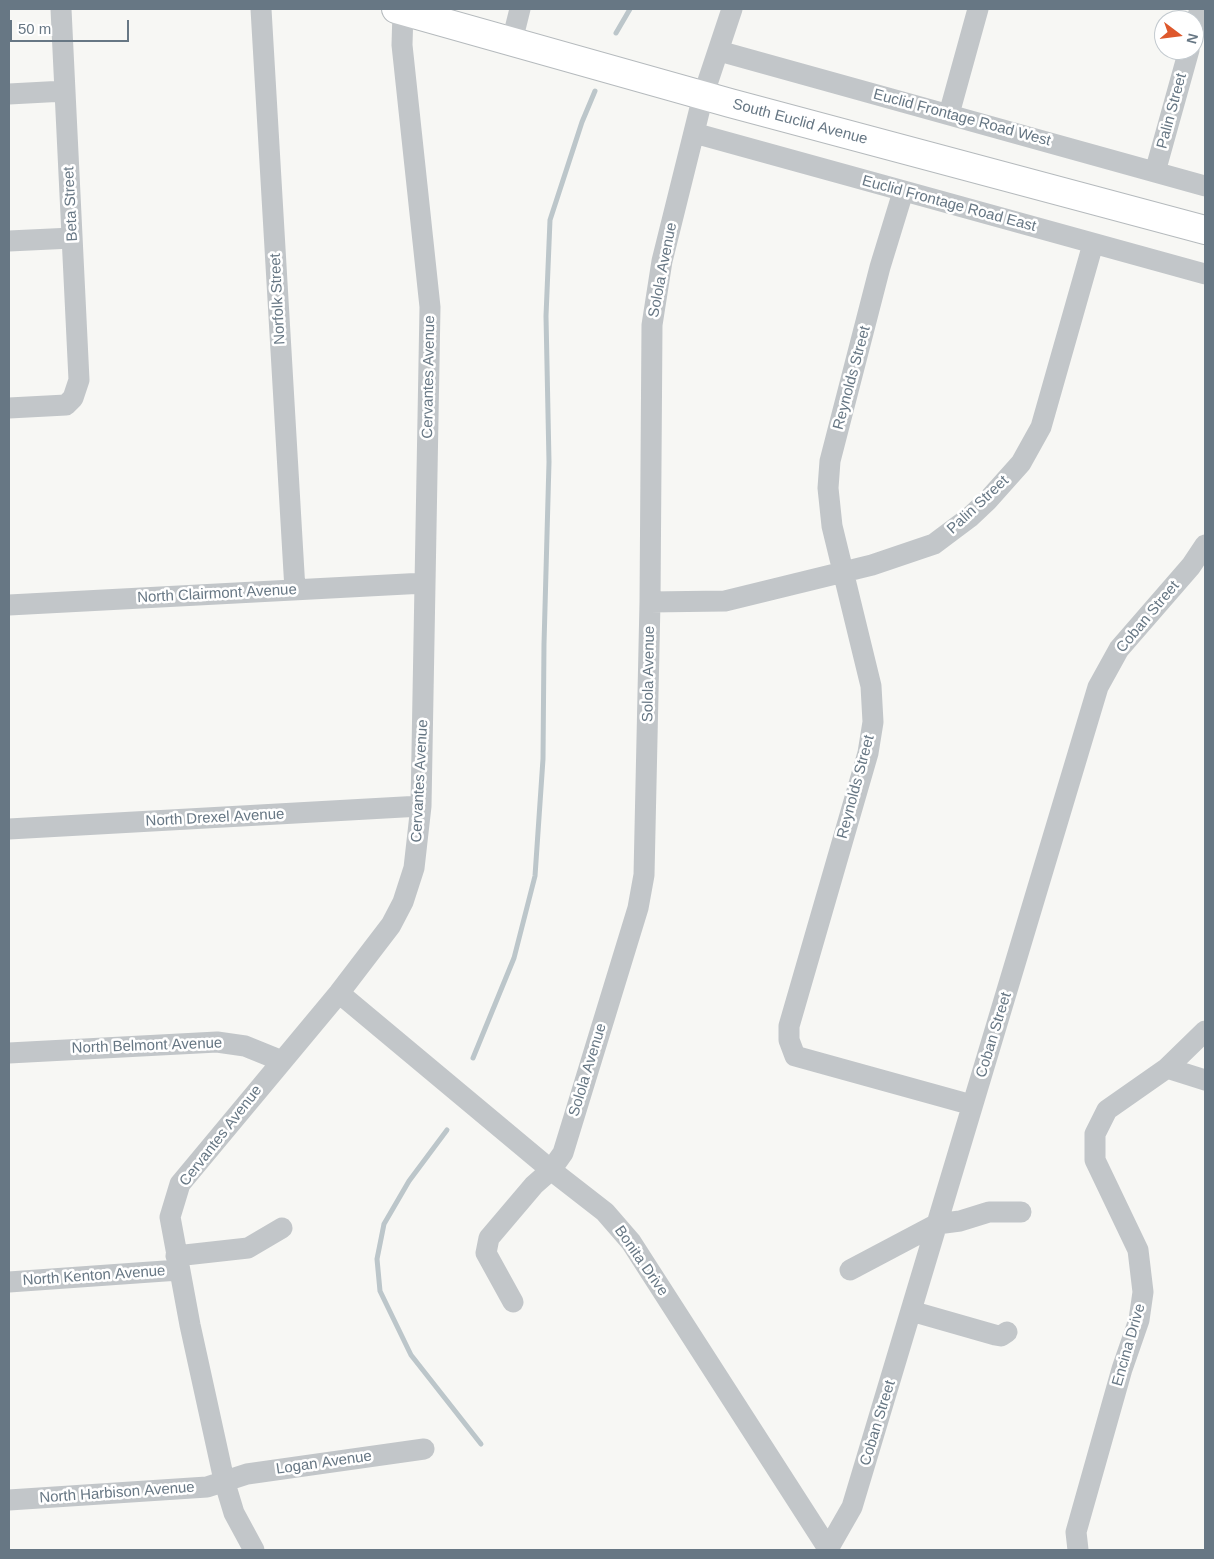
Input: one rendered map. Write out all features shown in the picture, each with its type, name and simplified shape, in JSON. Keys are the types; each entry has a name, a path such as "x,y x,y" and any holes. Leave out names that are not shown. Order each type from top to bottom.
{"main road":[{"name":"South Euclid Avenue","path":"399,10 703,96 1205,230"}],"street":[{"name":"Beta Street","path":"9,408 66,405 73,398 79,380 61,9"},
{"name":"Norfolk Street","path":"261,9 295,590"},
{"path":"512,41 520,9"},
{"name":"Solola Avenue","path":"514,1302 486,1253 489,1238 534,1185 551,1170 563,1153 638,908 644,875 650,602 652,325 662,261 703,96 732,9"},
{"path":"949,114 978,9"},
{"name":"Cervantes Avenue","path":"254,1550 234,1513 224,1480 177,1263 170,1217 180,1184 339,993 391,925 403,902 414,868 421,806 430,307 399,10"},
{"name":"Euclid Frontage Road West","path":"719,51 1205,186"},
{"name":"Palin Street","path":"1155,172 1186,60"},
{"path":"9,94 65,91"},
{"name":"Euclid Frontage Road East","path":"694,133 1205,274"},
{"name":"Reynolds Street","path":"904,192 880,267 830,461 828,488 832,526 845,572 871,686 873,722 868,753 789,1026 789,1040 795,1056 972,1105"},
{"path":"9,241 72,238"},
{"name":"Palin Street","path":"650,602 725,601 872,565 934,544 988,500 1021,463 1041,427 1093,244"},
{"name":"Coban Street","path":"829,1550 852,1507 1098,687 1120,648 1191,566 1205,545"},
{"name":"North Clairmont Avenue","path":"9,605 425,583"},
{"name":"North Drexel Avenue","path":"9,829 421,806"},
{"name":"Bonita Drive","path":"339,993 551,1170 606,1212 631,1242 829,1550"},
{"path":"1205,1030 1167,1068 1205,1080"},
{"name":"North Belmont Avenue","path":"9,1053 217,1042 245,1046 282,1062"},
{"name":"Encina Drive","path":"1078,1550 1076,1532 1122,1369 1139,1320 1144,1292 1138,1250 1095,1160 1098,1126 1108,1110 1167,1068"},
{"path":"850,1270 937,1224 960,1221 990,1212 1021,1212"},
{"name":"North Kenton Avenue","path":"9,1282 177,1263 248,1248 282,1228"},
{"path":"911,1311 995,1336 1001,1336 1007,1332"},
{"name":"Logan Avenue","path":"224,1480 247,1474 424,1449"},
{"name":"North Harbison Avenue","path":"9,1500 207,1487 224,1480"}],"waterway":[{"path":"616,33 630,9"},
{"path":"473,1058 514,958 535,876 543,759 549,462 546,316 550,220 582,122 595,91"},
{"path":"447,1130 409,1181 384,1224 377,1259 380,1291 411,1355 481,1444"}]}
